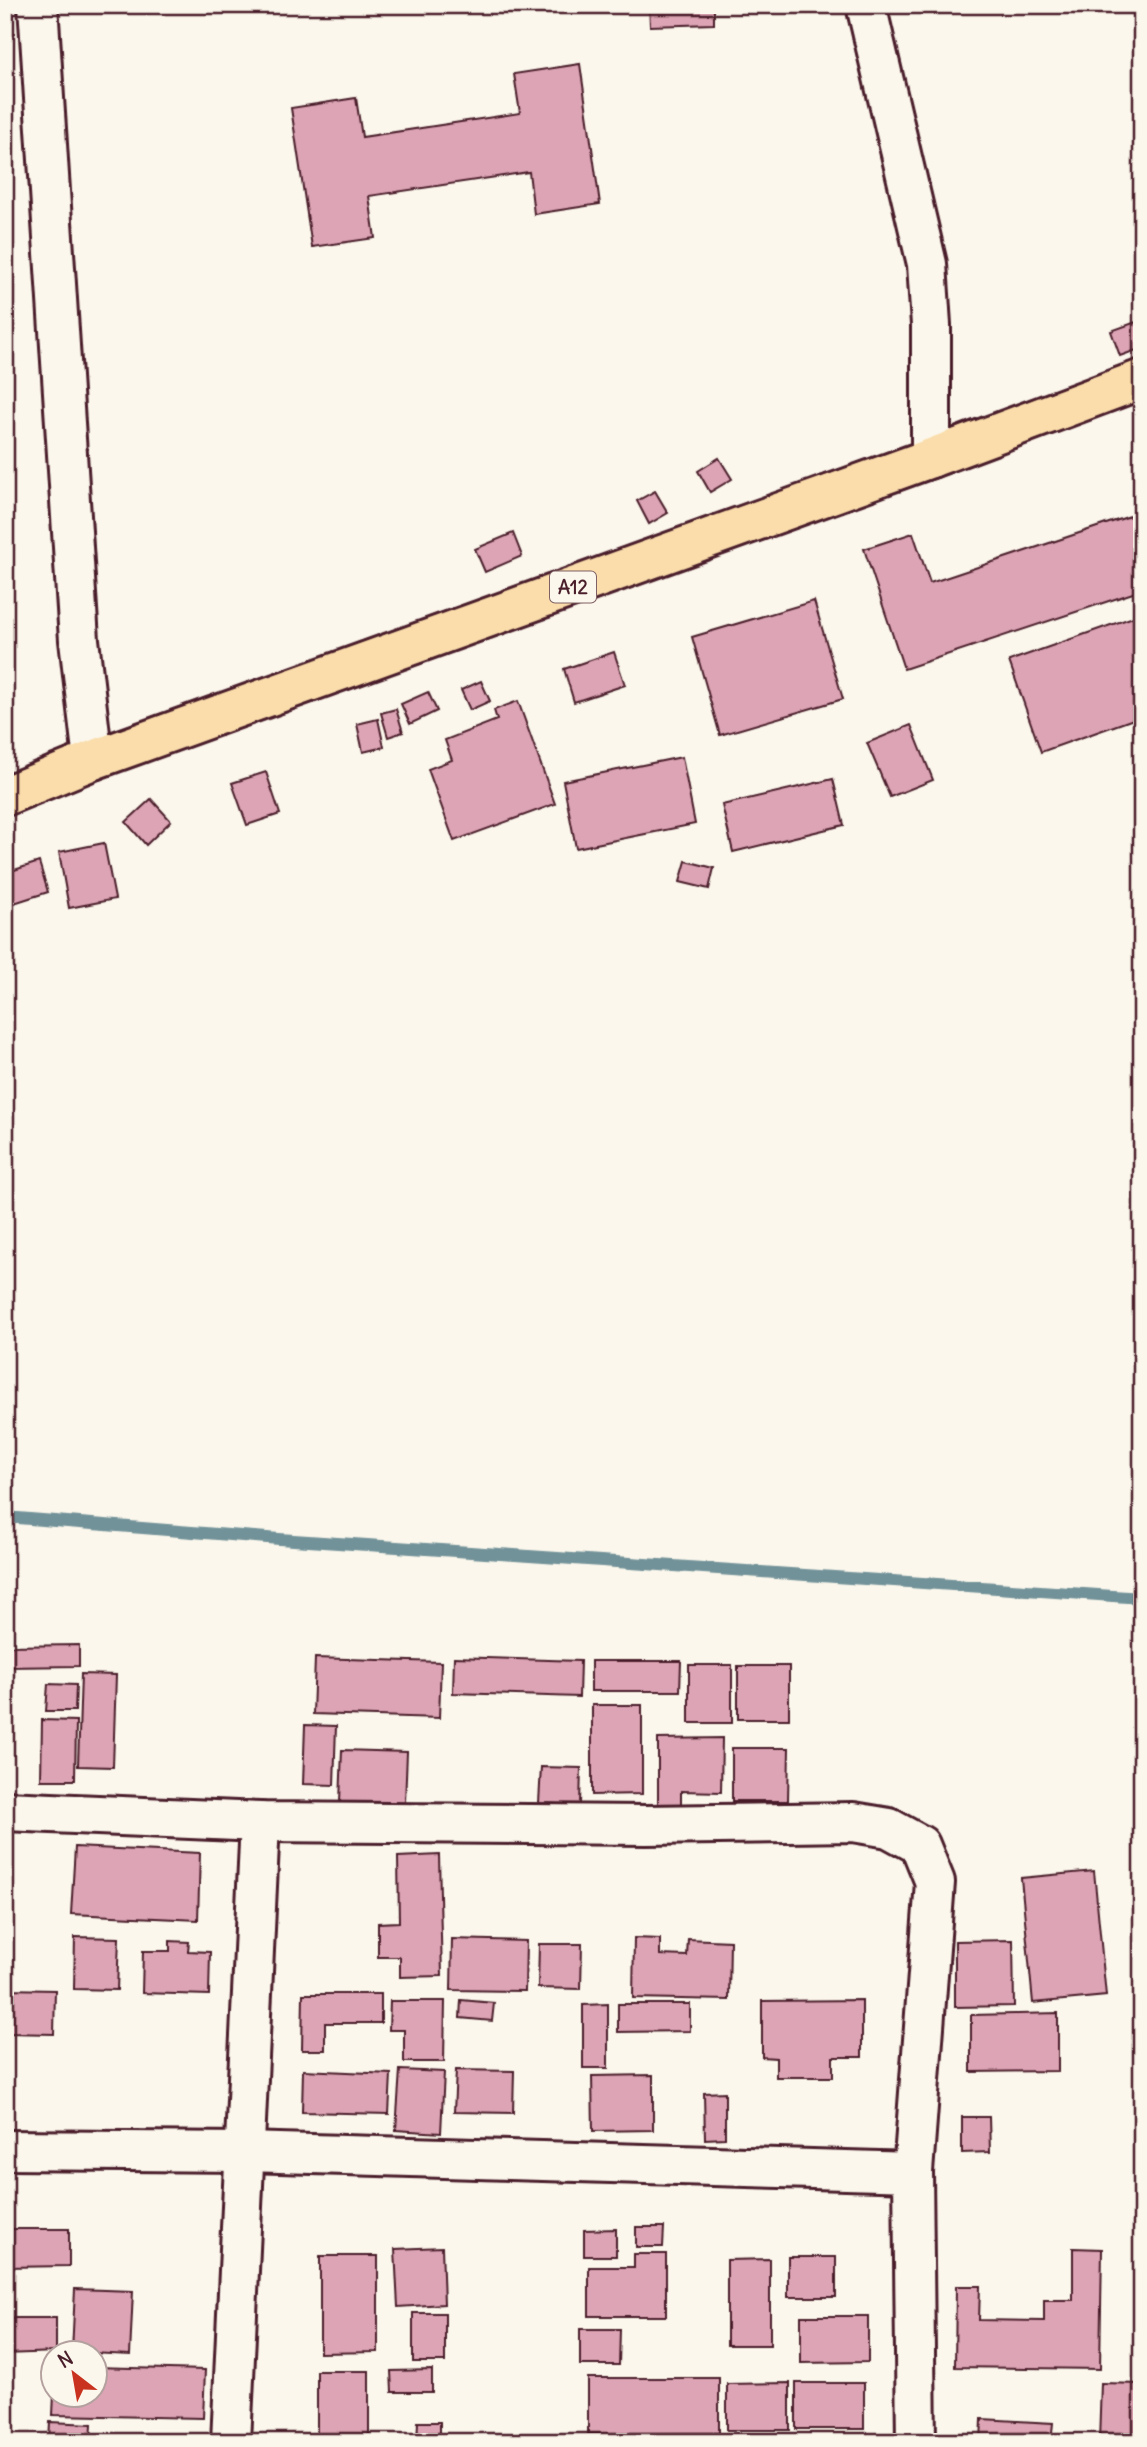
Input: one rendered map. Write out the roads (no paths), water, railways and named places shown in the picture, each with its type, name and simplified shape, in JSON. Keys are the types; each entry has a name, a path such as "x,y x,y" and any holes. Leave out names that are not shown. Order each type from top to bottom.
{"main road":[{"name":"A12","path":"5,796 93,760 931,458 1142,379"}],"street":[{"path":"37,5 79,640 93,760"},
{"path":"866,5 928,264 931,458"},
{"path":"5,1811 260,1822 646,1825 853,1822 889,1828 920,1845 935,1882 913,2172 916,2442"},
{"path":"231,2442 260,1822"},
{"path":"5,2150 244,2152 913,2172"}],"waterway":[{"path":"5,1517 279,1539 1142,1598"}]}
